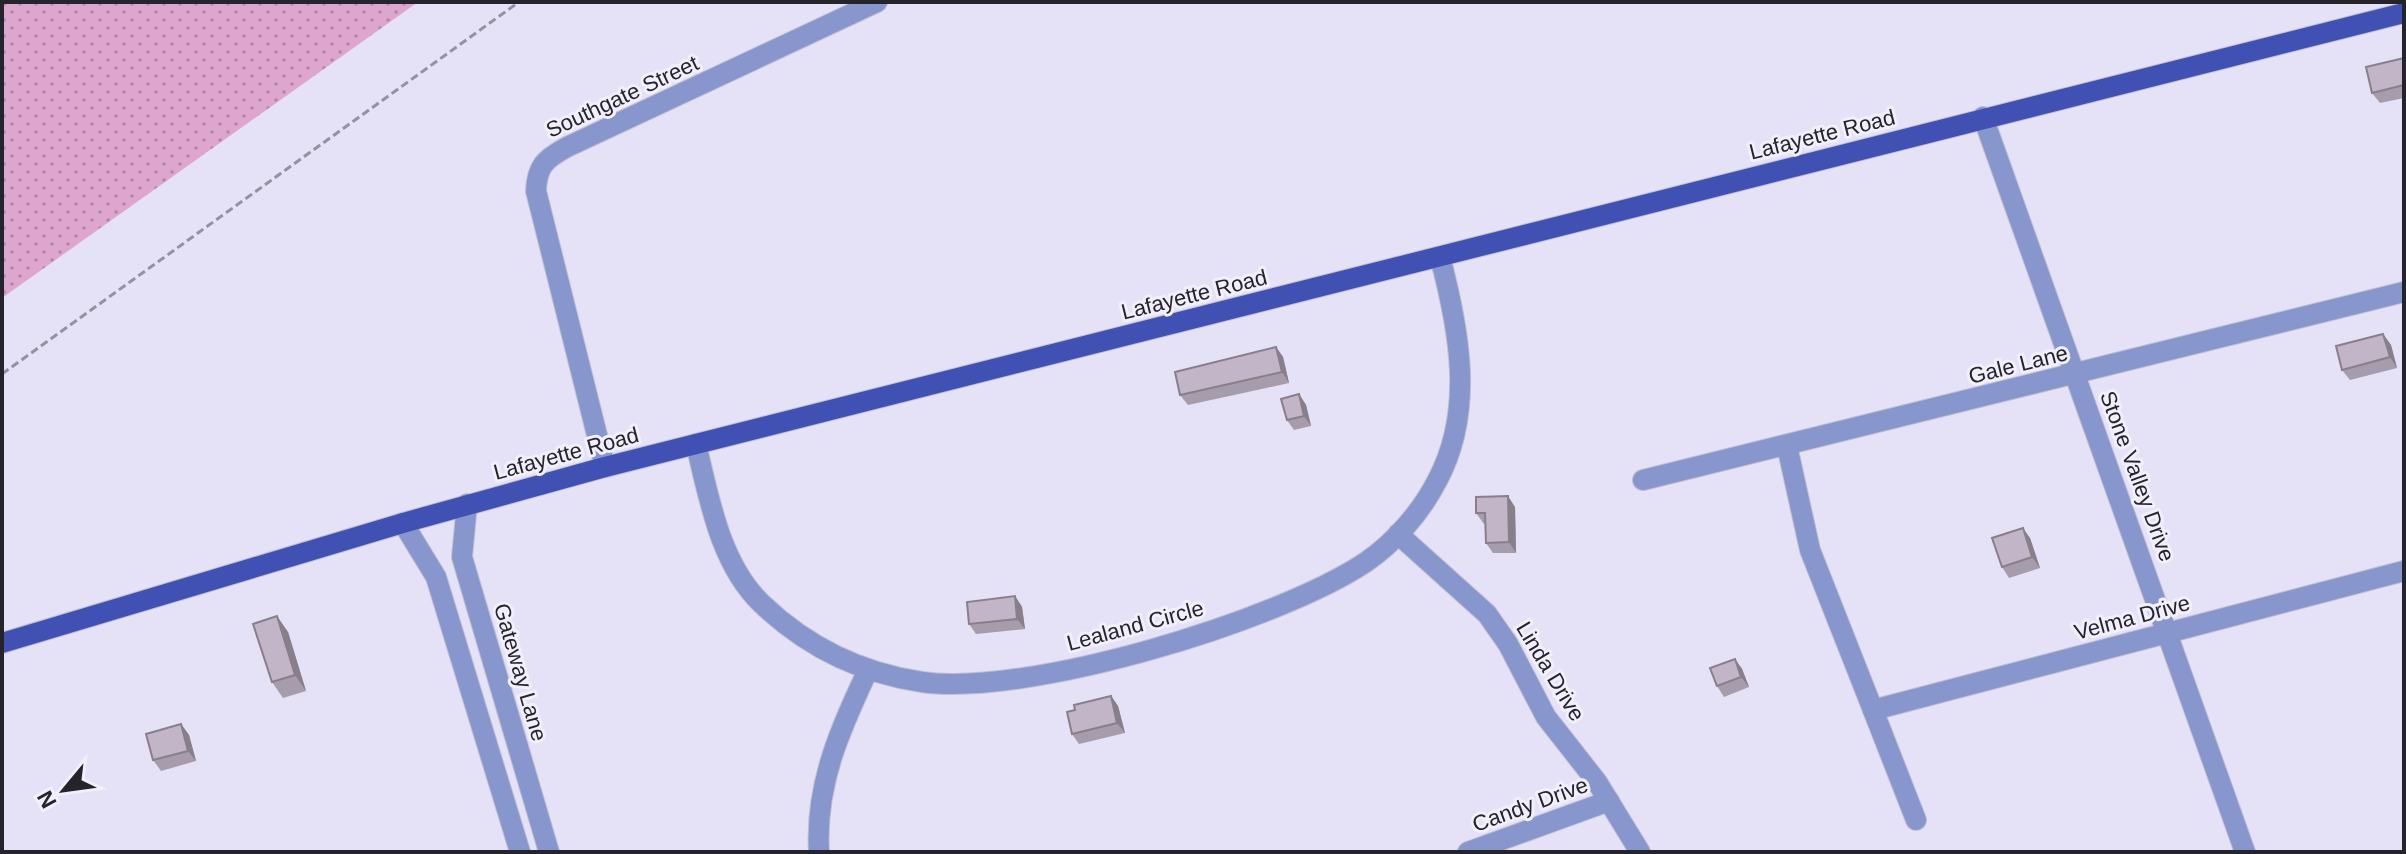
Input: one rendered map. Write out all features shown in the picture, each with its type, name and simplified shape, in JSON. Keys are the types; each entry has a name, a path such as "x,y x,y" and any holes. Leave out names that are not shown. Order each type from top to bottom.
{"main road":[{"name":"Lafayette Road","path":"2,643 467,504 605,467 2404,13"}],"street":[{"name":"Southgate Street","path":"605,467 536,191 539,168 548,158 567,147 877,2"},
{"name":"Stone Valley Drive","path":"1983,117 2245,852"},
{"name":"Lealand Circle","path":"696,444 724,543 760,602 803,638 868,670 923,682 966,684 1058,671 1142,650 1297,599 1369,560 1398,534 1438,480 1456,423 1461,362 1440,257"},
{"name":"Gale Lane","path":"1643,480 2404,292"},
{"path":"1787,446 1810,550 1916,820"},
{"name":"Gateway Lane","path":"467,504 462,557 547,846"},
{"path":"403,523 432,568 516,851 547,846"},
{"name":"Linda Drive","path":"1398,534 1487,614 1508,644 1546,717 1609,801 1640,852"},
{"name":"Velma Drive","path":"1873,710 2404,571"},
{"path":"447,613 475,603"},
{"path":"819,852 819,808 833,744 868,670"},
{"name":"Candy Drive","path":"1468,852 1609,801"}],"path":[{"path":"2,374 519,2"}],"shaded area":[{"path":"2,2 418,2 2,298"}],"building":[{"path":"2404,58 2404,85 2372,93 2366,67"},
{"path":"2383,334 2390,357 2342,370 2336,346"},
{"path":"1276,347 1282,372 1180,395 1175,372"},
{"path":"1299,394 1304,416 1287,420 1281,399"},
{"path":"1508,496 1509,542 1486,543 1485,513 1476,513 1476,497"},
{"path":"2023,528 2032,557 2002,567 1992,538"},
{"path":"1015,596 1017,619 969,624 967,602"},
{"path":"277,616 295,675 272,682 253,624"},
{"path":"1735,659 1741,677 1717,686 1710,668"},
{"path":"1111,696 1117,723 1072,734 1067,712 1075,710 1074,705"},
{"path":"181,724 188,751 153,760 146,734"}]}
